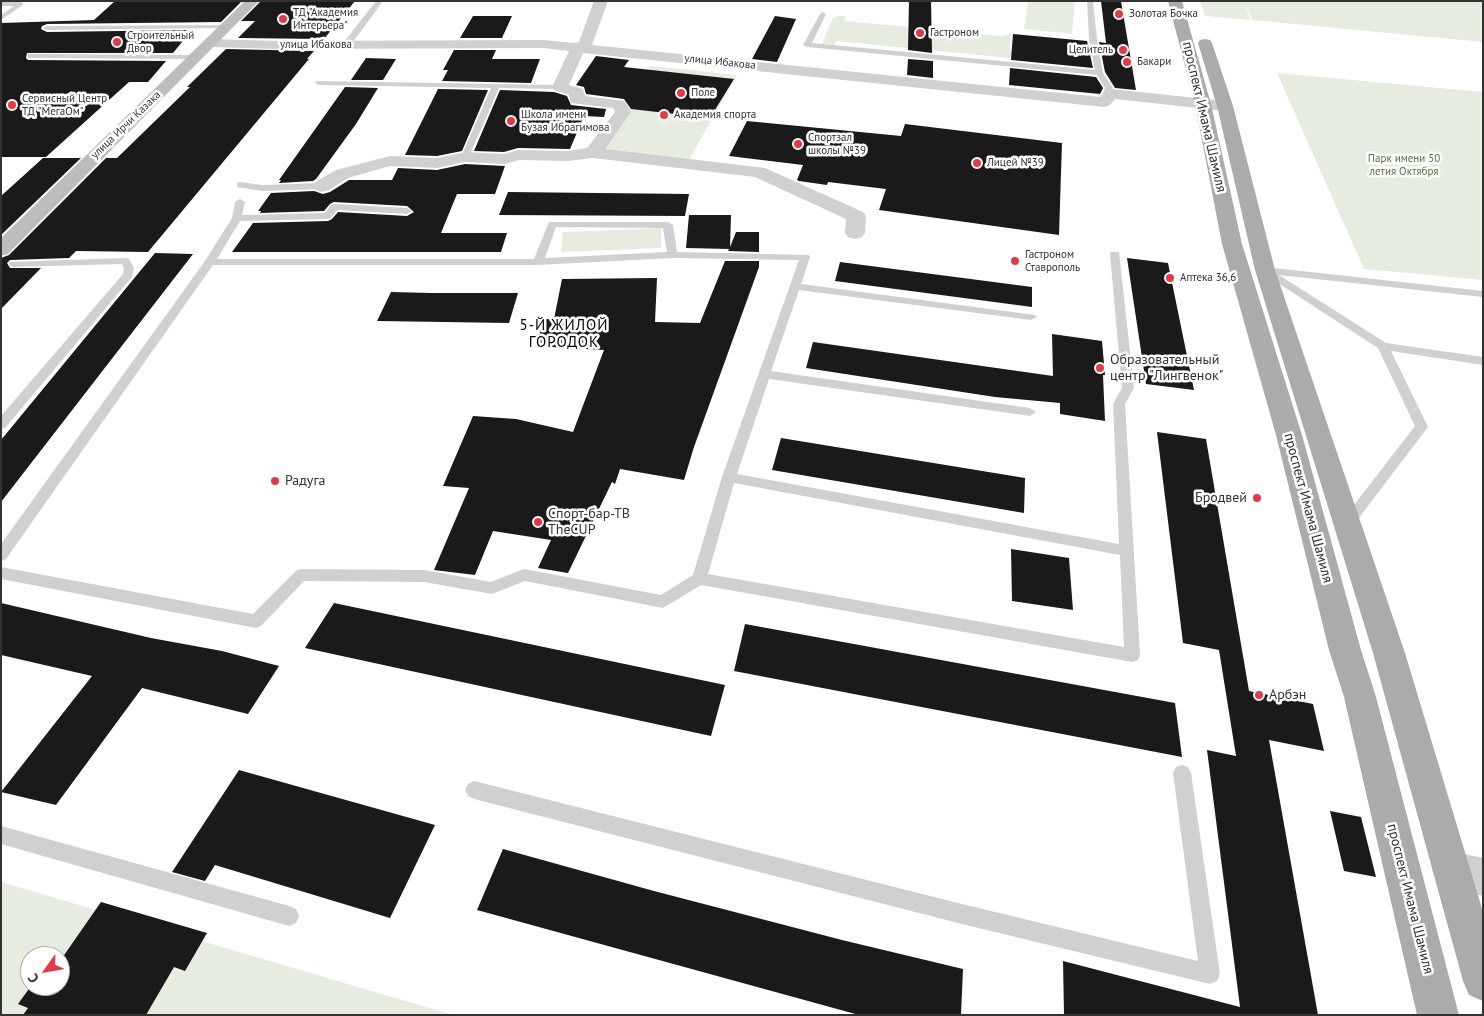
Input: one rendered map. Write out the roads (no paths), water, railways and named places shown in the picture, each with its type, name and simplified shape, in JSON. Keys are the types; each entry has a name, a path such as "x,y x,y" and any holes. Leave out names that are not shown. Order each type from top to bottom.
{"main road":[{"name":"улица Ирчи Казака","path":"3,246 253,1"},
{"name":"проспект Имама Шамиля","path":"1175,1 1214,105 1265,270 1389,653 1467,873 1483,981"},
{"name":"проспект Имама Шамиля","path":"1201,27 1214,105 1232,244 1289,435 1345,650 1360,697 1438,1015"},
{"path":"1239,268 1265,270"}],"street":[{"path":"593,153 623,112 618,104 577,100 578,92 560,87 582,47 601,1"},
{"name":"улица Ибакова","path":"210,43 543,44 1104,102 1112,94 1214,105"},
{"path":"322,186 342,174 390,161 437,163 465,156 505,159 518,155 568,156 593,153 759,172 856,216 855,233"}],"lane":[{"path":"347,44 380,1"},
{"path":"1090,1 1093,39 1099,73 1108,88 1104,102"},
{"path":"1,4 21,4 1,18"},
{"path":"823,14 807,45 1099,73"},
{"path":"47,28 227,27"},
{"path":"31,56 196,57"},
{"path":"319,83 560,87"},
{"path":"465,156 496,86"},
{"path":"240,185 262,188 322,186"},
{"path":"1,555 210,262 237,218 240,202"},
{"path":"237,218 328,216 334,207 407,211"},
{"path":"538,262 552,224 668,225 672,256"},
{"path":"699,579 1132,655 1119,404 1128,388 1115,254"},
{"path":"1,573 256,621 301,575 424,576 492,588 524,575 663,602 699,579 763,374 805,257 672,256 538,262 210,262"},
{"path":"1,425 128,275 129,268 125,261 103,260 14,264"},
{"path":"1265,270 1483,294"},
{"path":"1265,270 1383,346 1483,360"},
{"path":"794,286 1031,317"},
{"path":"1347,522 1422,427 1383,346"},
{"path":"763,374 1030,412"},
{"path":"730,477 1127,550"},
{"path":"474,790 953,912 1210,974 1182,773"},
{"path":"1,835 289,916"}],"place":[{"name":"Золотая Бочка","path":"1119,14"},
{"name":"ТД \"Академия Интерьера\"","path":"283,19"},
{"name":"Гастроном","path":"920,33"},
{"name":"Строительный Двор","path":"117,42"},
{"name":"Целитель","path":"1123,50"},
{"name":"Бакари","path":"1127,62"},
{"name":"Поле","path":"681,93"},
{"name":"Сервисный Центр ТД \"МегаОм\"","path":"12,105"},
{"name":"Академия спорта","path":"664,115"},
{"name":"Школа имени Бузая Ибрагимова","path":"511,121"},
{"name":"Спортзал школы №39","path":"798,144"},
{"name":"Лицей №39","path":"977,163"},
{"name":"Гастроном Ставрополь","path":"1015,261"},
{"name":"Аптека 36,6","path":"1170,278"},
{"name":"Образовательный центр \"Лингвенок\"","path":"1100,368"},
{"name":"Радуга","path":"275,481"},
{"name":"Бродвей","path":"1257,498"},
{"name":"Спорт-бар-ТВ TheCUP","path":"538,522"},
{"name":"Арбэн","path":"1259,695"}],"district":[{"name":"5-Й ЖИЛОЙ ГОРОДОК","path":"564,334"}],"park label":[{"name":"Парк имени 50 летия Октября","path":"1404,165"}]}
